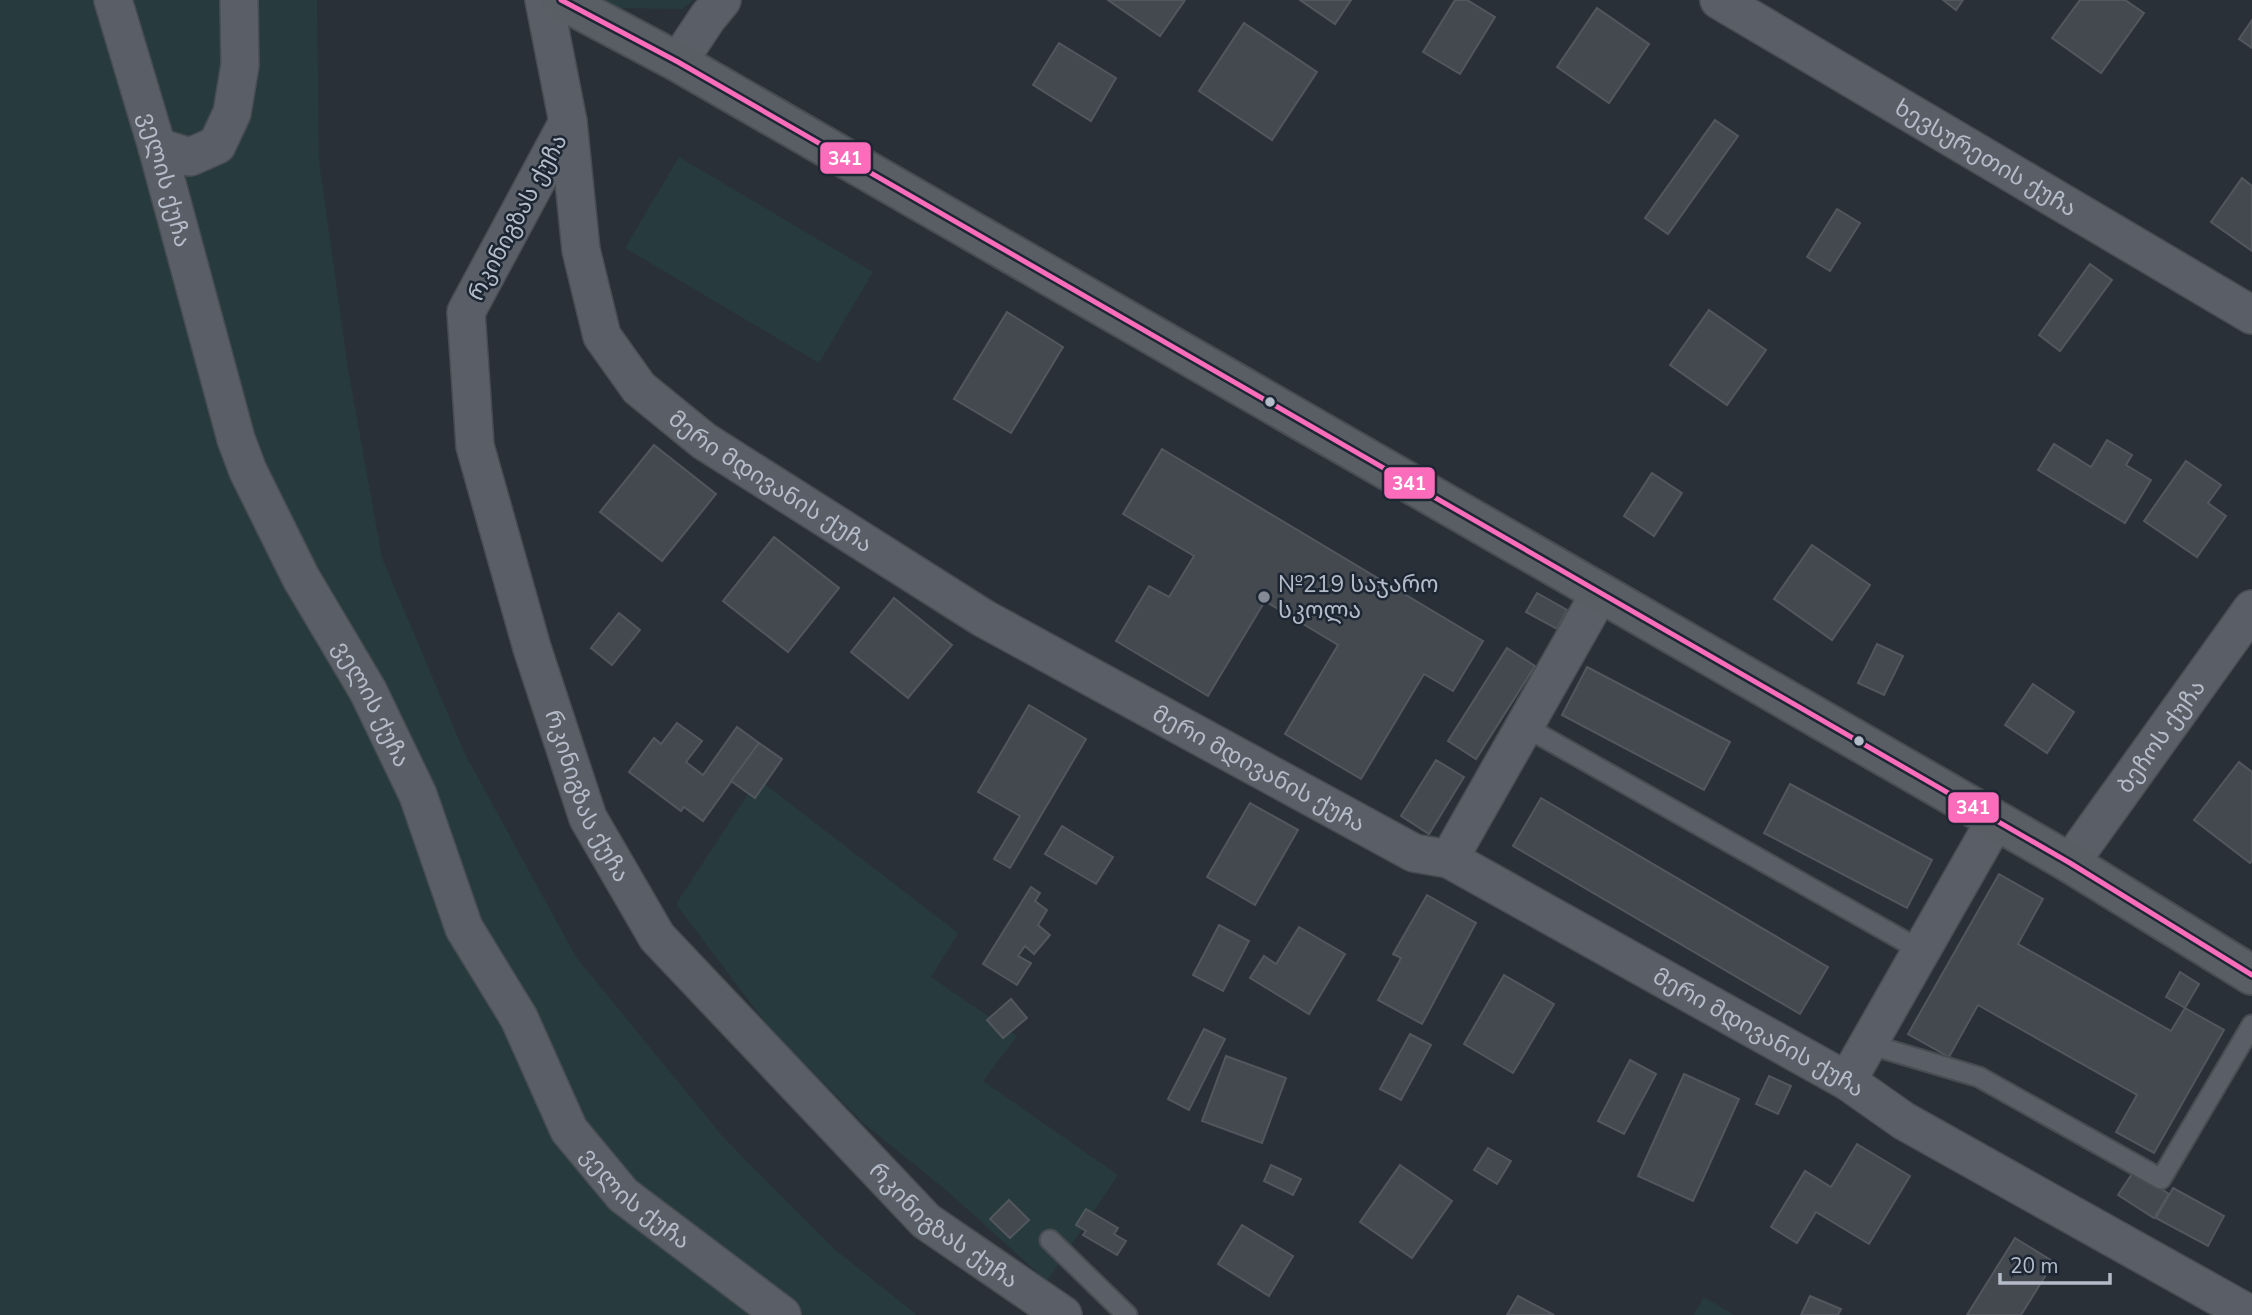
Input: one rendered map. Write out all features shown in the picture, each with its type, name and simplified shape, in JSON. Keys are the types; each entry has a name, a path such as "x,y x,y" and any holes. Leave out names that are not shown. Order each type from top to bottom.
{"street":[{"name":"ველის ქუჩა","path":"113,0 157,147 236,439 248,471 301,578 368,691 418,795 464,928 519,1018 569,1129 623,1195 782,1315"},
{"path":"157,147 190,157 218,145 232,113 238,77 239,0"},
{"name":"მერი მდივანის ქუჩა","path":"544,0 568,122 581,250 602,336 639,388 704,441 983,618 1415,853 1449,859 1847,1081 1904,1121 2251,1315"},
{"path":"561,0 678,62 2070,863 2252,975"},
{"path":"678,62 722,0"},
{"name":"ხევსურეთის ქუჩა","path":"1719,0 2252,315"},
{"name":"რკინიგზას ქუჩა","path":"568,122 466,312 475,446 531,648 588,818 657,937 926,1221 1063,1315"},
{"path":"1449,859 1600,593"},
{"name":"ბეჩოს ქუჩა","path":"2070,863 2252,609"},
{"path":"1847,1081 1995,821"}],"lane":[{"path":"1524,726 1922,951"},
{"path":"1868,1044 1979,1077 2161,1179 2252,1024"},
{"path":"1049,1240 1127,1315"}],"green space":[{"path":"0,0 317,0 319,161 348,369 382,558 465,754 576,957 724,1138 833,1248 917,1315 0,1315"},
{"path":"599,0 694,0 682,9 614,8"},
{"path":"679,157 873,272 819,363 625,248"},
{"path":"758,779 958,933 931,977 1017,1036 983,1081 1118,1175 1047,1281 946,1190 863,1123 768,1026 676,904"},
{"path":"1704,1297 1734,1315 1694,1315"}],"building":[{"path":"1108,0 1185,0 1160,36"},
{"path":"1300,0 1351,0 1335,24"},
{"path":"1455,0 1467,0 1495,17 1460,74 1423,52"},
{"path":"1943,0 1963,0 1956,10"},
{"path":"2080,0 2125,0 2144,13 2101,73 2052,38"},
{"path":"1597,8 1649,44 1609,103 1557,67"},
{"path":"2252,20 2252,48 2239,39"},
{"path":"1244,23 1317,72 1272,140 1199,91"},
{"path":"1059,43 1116,78 1091,121 1033,85"},
{"path":"1715,120 1738,136 1668,234 1645,218"},
{"path":"2242,178 2252,186 2252,251 2211,222"},
{"path":"1837,209 1860,223 1830,271 1807,257"},
{"path":"2090,264 2112,280 2060,351 2039,335"},
{"path":"1709,310 1766,350 1727,405 1670,365"},
{"path":"1007,312 1063,347 1011,433 954,399"},
{"path":"2107,440 2132,455 2126,465 2151,480 2125,523 2038,470 2054,444 2091,467"},
{"path":"654,445 716,494 662,561 600,512"},
{"path":"1162,449 1483,641 1453,691 1424,674 1361,779 1285,734 1338,645 1265,601 1208,696 1116,641 1149,586 1169,597 1194,556 1123,514"},
{"path":"2186,461 2221,485 2208,503 2226,516 2197,557 2144,521"},
{"path":"1652,473 1682,493 1654,536 1624,516"},
{"path":"774,537 839,588 788,652 723,601"},
{"path":"1812,545 1870,585 1832,640 1774,599"},
{"path":"1537,593 1567,610 1557,629 1526,612"},
{"path":"894,598 952,645 908,698 851,652"},
{"path":"619,613 640,630 612,665 591,648"},
{"path":"1877,644 1903,656 1884,695 1858,683"},
{"path":"1507,648 1535,666 1476,759 1448,741"},
{"path":"1587,667 1730,742 1704,790 1562,715"},
{"path":"2033,684 2074,712 2047,753 2005,725"},
{"path":"1029,705 1086,739 1010,868 994,859 1020,816 978,792"},
{"path":"677,723 702,741 686,762 703,775 737,727 759,743 703,821 684,807 681,811 629,772 654,738 661,744"},
{"path":"759,743 782,759 755,798 731,781"},
{"path":"1436,760 1464,777 1429,834 1401,816"},
{"path":"2239,762 2252,772 2250,863 2194,820"},
{"path":"1790,784 1932,860 1907,908 1764,833"},
{"path":"1541,798 1828,967 1800,1014 1513,846"},
{"path":"1250,803 1298,830 1255,905 1207,877"},
{"path":"1062,826 1113,857 1096,884 1045,854"},
{"path":"1999,874 2043,899 2018,944 2171,1031 2185,1008 2224,1030 2154,1153 2116,1132 2137,1095 1978,1005 1949,1057 1908,1034"},
{"path":"1031,887 1040,893 1035,901 1047,910 1038,925 1050,935 1034,954 1025,946 1018,956 1031,963 1017,985 983,964"},
{"path":"1427,895 1476,923 1422,1024 1378,1000 1401,958 1393,954"},
{"path":"1219,925 1249,941 1223,991 1193,975"},
{"path":"1299,927 1345,954 1309,1014 1250,978 1264,956 1276,964"},
{"path":"2180,972 2199,984 2185,1008 2166,997"},
{"path":"1504,975 1554,1004 1513,1073 1464,1044"},
{"path":"1011,999 1027,1018 1003,1038 987,1020"},
{"path":"1204,1029 1225,1039 1189,1110 1168,1099"},
{"path":"1410,1034 1431,1045 1401,1100 1380,1089"},
{"path":"1226,1056 1286,1078 1262,1143 1202,1121"},
{"path":"1630,1060 1656,1074 1624,1134 1598,1121"},
{"path":"1684,1074 1739,1099 1693,1201 1638,1176"},
{"path":"1769,1076 1791,1086 1778,1114 1756,1104"},
{"path":"1857,1144 1910,1176 1869,1244 1816,1212 1797,1243 1771,1227 1805,1171 1831,1187"},
{"path":"1488,1148 1511,1161 1497,1184 1474,1170"},
{"path":"1271,1165 1301,1179 1293,1195 1264,1181"},
{"path":"1400,1165 1452,1201 1412,1258 1360,1222"},
{"path":"2134,1171 2169,1194 2154,1218 2118,1195"},
{"path":"2173,1188 2224,1216 2208,1246 2156,1218"},
{"path":"1009,1200 1029,1220 1010,1238 990,1219"},
{"path":"1086,1209 1118,1228 1114,1234 1126,1241 1117,1255 1083,1235 1086,1231 1076,1225"},
{"path":"1242,1225 1293,1256 1269,1296 1218,1264"},
{"path":"2015,1238 2054,1262 2021,1315 1967,1315"},
{"path":"1518,1296 1554,1315 1507,1315"},
{"path":"1810,1296 1841,1309 1838,1315 1801,1315"}],"transit line":[{"name":"341","path":"561,0 678,62 2070,863 2252,975"}],"place":[{"name":"№219 საჯარო სკოლა","path":"1264,597"}]}
